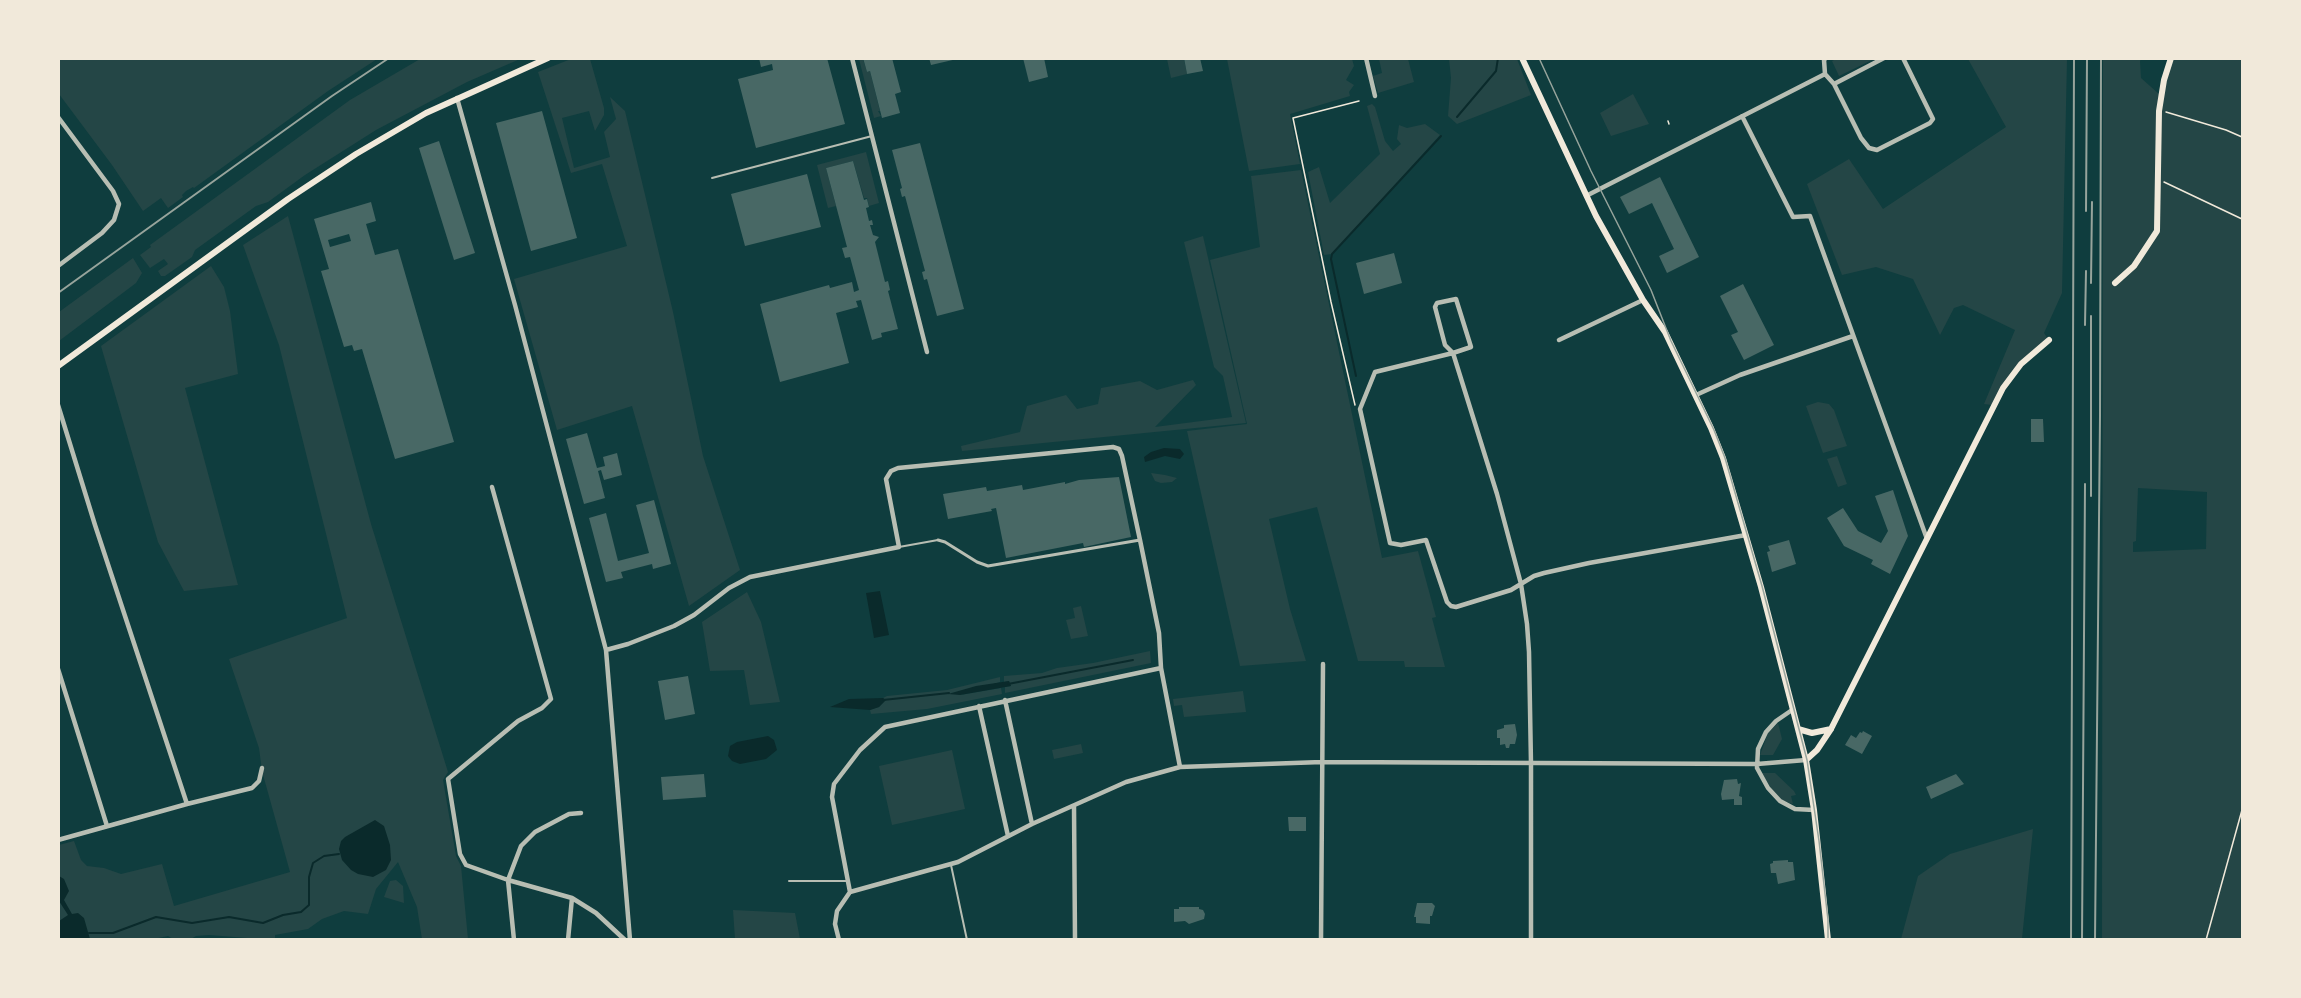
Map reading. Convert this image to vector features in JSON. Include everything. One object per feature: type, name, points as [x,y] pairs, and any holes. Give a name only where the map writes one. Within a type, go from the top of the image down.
[{"type":"main road","points":[[58,366],[288,200],[400,128],[457,98],[548,58]]},
{"type":"main road","points":[[1522,58],[1586,196],[1643,300],[1665,332],[1696,395],[1723,458],[1806,760],[1814,810],[1828,939]]},
{"type":"main road","points":[[2115,283],[2134,266],[2157,231],[2159,111],[2162,87],[2172,58]]},
{"type":"main road","points":[[1806,760],[1817,750],[1831,729],[2002,388],[2021,364],[2049,340]]},
{"type":"main road","points":[[1798,729],[1812,733],[1831,729]]},
{"type":"street","points":[[852,58],[927,352]]},
{"type":"street","points":[[1366,58],[1375,96]]},
{"type":"street","points":[[1826,58],[1824,60],[1825,74],[1834,84],[1861,138],[1873,151],[1930,123],[1933,119],[1904,58]]},
{"type":"street","points":[[1834,84],[1884,58]]},
{"type":"street","points":[[1586,196],[1825,74]]},
{"type":"street","points":[[457,98],[518,316],[606,650],[628,939]]},
{"type":"street","points":[[1742,116],[1793,217],[1810,216],[1927,539]]},
{"type":"street","points":[[58,117],[119,204],[114,220],[102,233],[58,266]]},
{"type":"street","points":[[1531,939],[1532,764],[1529,652],[1521,584],[1497,494],[1453,353],[1445,345],[1435,307],[1437,303],[1455,299],[1471,346],[1453,353],[1375,372],[1360,409],[1390,543],[1401,545],[1426,540],[1447,602],[1451,606],[1456,608],[1511,590],[1521,584],[1534,576],[1589,563],[1746,535]]},
{"type":"street","points":[[1559,339],[1643,300]]},
{"type":"street","points":[[1696,395],[1740,375],[1853,336]]},
{"type":"street","points":[[58,405],[94,525],[187,804]]},
{"type":"street","points":[[606,650],[674,626],[694,615],[729,588],[750,577],[899,547],[886,479],[891,471],[910,466],[1106,447],[1119,449],[1159,633],[1161,668],[1180,767]]},
{"type":"street","points":[[492,487],[551,699],[542,708],[518,721],[448,779],[460,854],[466,864],[508,880],[572,898],[596,913],[628,939]]},
{"type":"street","points":[[938,540],[988,566],[1140,540]]},
{"type":"street","points":[[1321,939],[1323,664]]},
{"type":"street","points":[[850,892],[832,797],[834,783],[885,727],[1161,668]]},
{"type":"street","points":[[58,669],[107,826]]},
{"type":"street","points":[[1005,700],[1032,824]]},
{"type":"street","points":[[979,706],[1008,836]]},
{"type":"street","points":[[1792,710],[1776,721],[1766,732],[1758,749],[1763,782],[1780,801],[1795,809],[1814,810]]},
{"type":"street","points":[[839,939],[836,924],[837,911],[850,892],[951,864],[1032,824],[1126,782],[1180,767],[1322,762],[1760,764],[1806,760]]},
{"type":"street","points":[[58,840],[252,788],[259,781],[262,768]]},
{"type":"street","points":[[1074,806],[1075,939]]},
{"type":"street","points":[[514,939],[508,880],[521,846],[535,832],[569,814],[581,813]]},
{"type":"street","points":[[568,939],[572,898]]},
{"type":"lane","points":[[712,178],[872,136]]},
{"type":"lane","points":[[899,547],[938,540]]},
{"type":"lane","points":[[951,864],[967,939]]},
{"type":"lane","points":[[789,881],[847,881]]},
{"type":"path","points":[[1359,101],[1293,118],[1354,404],[1360,409]]},
{"type":"path","points":[[2159,111],[2226,130],[2242,137]]},
{"type":"path","points":[[2159,179],[2242,219]]},
{"type":"path","points":[[2206,939],[2242,810]]},
{"type":"shaded area","points":[[58,59],[377,59],[328,91],[194,188],[186,191],[183,197],[168,208],[161,198],[143,211],[59,94]]},
{"type":"shaded area","points":[[420,59],[520,59],[467,82],[376,130],[305,175],[268,202],[256,206],[195,250],[192,257],[165,276],[161,276],[158,271],[168,264],[164,259],[150,268],[140,255],[151,247],[150,245],[350,100]]},
{"type":"shaded area","points":[[571,59],[590,59],[604,108],[604,115],[595,131],[589,111],[562,118],[574,168],[610,157],[604,132],[616,119],[610,97],[625,111],[673,312],[703,456],[740,570],[689,606],[632,406],[557,430],[514,279],[627,246],[602,164],[571,173],[538,72]]},
{"type":"shaded area","points":[[859,59],[863,59],[867,72],[870,71],[881,116],[874,118]]},
{"type":"shaded area","points":[[1167,59],[1184,59],[1187,74],[1171,78]]},
{"type":"shaded area","points":[[1227,59],[1352,59],[1354,66],[1346,80],[1354,85],[1349,92],[1350,96],[1290,114],[1300,164],[1249,171]]},
{"type":"shaded area","points":[[1379,59],[1408,59],[1414,82],[1378,93],[1373,76],[1382,73]]},
{"type":"shaded area","points":[[1449,59],[1517,59],[1531,95],[1457,124],[1448,116],[1451,78]]},
{"type":"shaded area","points":[[1836,59],[1874,59],[1839,76],[1832,61]]},
{"type":"shaded area","points":[[1968,59],[2067,59],[2062,293],[2044,333],[2048,339],[2020,363],[1992,405],[1984,404],[2015,330],[1963,305],[1954,308],[1940,335],[1913,279],[1876,267],[1842,275],[1807,184],[1849,159],[1883,209],[2006,127]]},
{"type":"shaded area","points":[[2103,59],[2141,59],[2141,78],[2159,94],[2170,59],[2242,59],[2242,939],[2102,940]],"holes":[[[2138,488],[2207,492],[2206,549],[2133,552],[2133,542],[2136,541]]]},
{"type":"shaded area","points":[[1633,94],[1649,124],[1611,136],[1600,113]]},
{"type":"shaded area","points":[[1372,104],[1375,107],[1385,141],[1393,151],[1401,144],[1397,139],[1399,125],[1407,128],[1425,124],[1440,135],[1332,254],[1324,255],[1308,172],[1319,167],[1330,203],[1380,154],[1367,106]]},
{"type":"shaded area","points":[[866,152],[879,203],[869,206],[867,198],[864,198],[853,161],[826,168],[836,206],[828,208],[817,165]]},
{"type":"shaded area","points":[[1301,170],[1382,558],[1418,551],[1436,617],[1432,618],[1445,667],[1405,667],[1404,661],[1358,661],[1317,507],[1269,519],[1290,609],[1306,661],[1240,666],[1187,431],[1247,424],[1210,260],[1260,247],[1251,176]]},
{"type":"shaded area","points":[[288,216],[371,524],[448,772],[443,780],[456,856],[461,866],[468,939],[422,939],[417,907],[398,862],[376,889],[368,914],[344,911],[322,919],[308,929],[275,935],[275,939],[209,935],[196,936],[189,940],[173,939],[168,936],[149,940],[59,940],[59,845],[74,841],[81,860],[87,866],[104,868],[121,874],[162,864],[174,906],[290,872],[262,771],[259,748],[229,659],[347,618],[279,345],[243,245]]},
{"type":"shaded area","points":[[1203,236],[1246,423],[962,451],[961,446],[1020,432],[1027,406],[1066,395],[1077,409],[1098,404],[1101,388],[1140,381],[1157,390],[1193,380],[1196,385],[1155,427],[1232,417],[1223,376],[1214,367],[1184,242]]},
{"type":"shaded area","points":[[133,258],[142,273],[136,283],[59,341],[59,312]]},
{"type":"shaded area","points":[[211,266],[224,287],[230,311],[238,374],[185,388],[238,585],[184,591],[158,542],[101,346]]},
{"type":"shaded area","points":[[1818,402],[1829,404],[1834,410],[1847,446],[1823,453],[1806,406]]},
{"type":"shaded area","points":[[1164,448],[1180,449],[1184,454],[1180,459],[1165,456],[1145,462],[1144,457]]},
{"type":"shaded area","points":[[1837,456],[1847,484],[1838,487],[1827,459]]},
{"type":"shaded area","points":[[1151,473],[1177,478],[1172,482],[1161,483],[1155,481]]},
{"type":"shaded area","points":[[880,591],[889,635],[874,638],[866,593]]},
{"type":"shaded area","points":[[747,592],[761,622],[780,702],[750,705],[744,670],[710,671],[702,622]]},
{"type":"shaded area","points":[[1081,606],[1088,636],[1071,639],[1066,620],[1075,618],[1073,608]]},
{"type":"shaded area","points":[[1150,651],[1151,663],[1005,693],[1005,687],[1011,686],[1009,681],[1004,682],[1004,676],[1042,673],[1057,668]]},
{"type":"shaded area","points":[[1000,677],[1000,682],[960,695],[1001,688],[1002,694],[927,709],[871,714],[870,710],[879,707],[885,700],[883,698],[887,696],[947,690]]},
{"type":"shaded area","points":[[1009,681],[1011,686],[960,695],[948,694],[976,686]]},
{"type":"shaded area","points":[[1243,691],[1246,712],[1184,717],[1182,705],[1174,706],[1173,699]]},
{"type":"shaded area","points":[[883,698],[886,700],[879,707],[870,710],[830,707],[849,699]]},
{"type":"shaded area","points":[[1778,723],[1782,739],[1773,755],[1760,755],[1768,733]]},
{"type":"shaded area","points":[[768,736],[774,740],[777,750],[766,759],[740,764],[732,761],[728,756],[730,746],[737,742]]},
{"type":"shaded area","points":[[1081,744],[1083,753],[1054,759],[1052,750]]},
{"type":"shaded area","points":[[952,750],[965,809],[892,825],[879,766]]},
{"type":"shaded area","points":[[1762,773],[1775,773],[1794,791],[1796,795],[1791,796],[1793,804],[1783,801],[1774,793]]},
{"type":"shaded area","points":[[375,820],[384,826],[390,845],[391,860],[386,870],[373,877],[351,870],[342,860],[339,849],[345,837]]},
{"type":"shaded area","points":[[2033,829],[2022,939],[1901,939],[1918,876],[1950,854]]},
{"type":"shaded area","points":[[59,876],[64,879],[69,891],[64,900],[72,914],[78,913],[84,918],[90,939],[59,939],[59,921],[68,915],[59,901]]},
{"type":"shaded area","points":[[396,880],[403,886],[404,903],[384,897],[390,881]]},
{"type":"shaded area","points":[[733,910],[795,913],[800,939],[735,939]]},
{"type":"building","points":[[759,58],[827,58],[845,124],[756,148],[738,79],[773,70],[772,64],[761,67]]},
{"type":"building","points":[[863,58],[892,58],[901,92],[895,94],[900,113],[882,118],[870,71],[867,72]]},
{"type":"building","points":[[929,58],[957,58],[957,59],[931,65]]},
{"type":"building","points":[[1023,58],[1044,58],[1048,77],[1029,82]]},
{"type":"building","points":[[1184,58],[1200,58],[1203,71],[1187,74]]},
{"type":"building","points":[[542,111],[577,238],[531,251],[496,123]]},
{"type":"building","points":[[439,141],[475,253],[454,260],[419,148]]},
{"type":"building","points":[[920,143],[964,309],[937,316],[927,279],[924,280],[922,272],[925,271],[905,196],[902,197],[900,189],[902,188],[892,150]]},
{"type":"building","points":[[853,161],[864,200],[867,199],[869,207],[866,208],[869,221],[872,220],[873,225],[870,225],[873,235],[879,237],[875,242],[885,282],[888,281],[890,290],[888,291],[898,329],[881,333],[882,337],[872,340],[861,300],[856,301],[858,307],[836,313],[849,363],[780,382],[760,304],[829,285],[830,288],[852,282],[854,292],[859,290],[850,257],[845,258],[842,248],[847,247],[826,168]]},
{"type":"building","points":[[807,174],[821,227],[745,246],[731,194]]},
{"type":"building","points":[[1660,177],[1699,257],[1667,273],[1659,256],[1674,249],[1652,203],[1629,214],[1620,197]]},
{"type":"building","points":[[371,202],[376,221],[366,224],[375,255],[398,249],[454,442],[395,459],[362,349],[354,351],[352,345],[344,347],[321,271],[329,269],[314,219]],"holes":[[[349,234],[351,241],[330,247],[328,240]]]},
{"type":"building","points":[[1394,253],[1402,283],[1364,294],[1356,263]]},
{"type":"building","points":[[1743,284],[1774,345],[1744,360],[1731,335],[1738,332],[1720,296]]},
{"type":"building","points":[[2031,419],[2043,419],[2044,442],[2031,442]]},
{"type":"building","points":[[587,433],[597,468],[605,466],[603,457],[617,453],[622,475],[604,480],[601,470],[598,471],[605,498],[584,504],[566,439]]},
{"type":"building","points":[[1119,477],[1131,537],[1084,547],[1083,543],[1006,558],[996,508],[991,509],[992,511],[948,519],[943,494],[986,487],[987,491],[1022,485],[1023,490],[1079,480]]},
{"type":"building","points":[[1893,490],[1908,536],[1890,574],[1871,564],[1873,560],[1844,546],[1827,518],[1843,508],[1858,531],[1881,543],[1888,531],[1875,496]]},
{"type":"building","points":[[654,500],[671,564],[653,569],[652,564],[621,572],[623,578],[606,582],[589,518],[606,513],[618,561],[649,553],[636,505]]},
{"type":"building","points":[[1789,540],[1796,564],[1772,572],[1767,552],[1770,551],[1768,546]]},
{"type":"building","points":[[688,676],[695,714],[665,720],[658,681]]},
{"type":"building","points":[[1515,724],[1517,735],[1515,744],[1510,744],[1509,748],[1506,748],[1505,744],[1500,745],[1497,730],[1504,728],[1504,725]]},
{"type":"building","points":[[1863,731],[1872,736],[1862,754],[1845,745],[1851,735],[1856,738]]},
{"type":"building","points":[[704,774],[706,797],[663,800],[661,777]]},
{"type":"building","points":[[1956,774],[1964,784],[1931,799],[1926,787]]},
{"type":"building","points":[[1737,779],[1738,784],[1741,783],[1739,796],[1742,797],[1742,805],[1734,805],[1734,799],[1722,800],[1724,780]]},
{"type":"building","points":[[1288,817],[1306,817],[1306,831],[1289,831]]},
{"type":"building","points":[[1788,860],[1788,862],[1793,862],[1795,880],[1778,884],[1776,873],[1771,873],[1770,864],[1773,861]]},
{"type":"building","points":[[1417,903],[1432,903],[1435,906],[1430,916],[1430,924],[1416,923],[1416,917],[1414,917]]},
{"type":"building","points":[[1179,907],[1199,907],[1205,914],[1204,919],[1189,924],[1185,921],[1174,922],[1174,909],[1179,909]]},
{"type":"waterway","points":[[1457,117],[1496,71],[1498,58]]},
{"type":"waterway","points":[[1356,376],[1331,259],[1332,254],[1441,136]]},
{"type":"waterway","points":[[1008,684],[1133,660]]},
{"type":"waterway","points":[[883,700],[949,693]]},
{"type":"waterway","points":[[89,933],[113,933],[156,917],[192,923],[229,917],[263,923],[283,915],[301,912],[309,905],[309,877],[313,863],[324,856],[339,854]]},
{"type":"tram line","points":[[1539,58],[1591,171],[1651,290],[1671,341],[1725,458],[1762,586],[1807,760],[1819,841],[1828,920],[1828,940]]},
{"type":"railway","points":[[58,293],[332,96],[389,58]]},
{"type":"railway","points":[[2071,940],[2074,58]]},
{"type":"railway","points":[[2086,211],[2087,58]]},
{"type":"railway","points":[[2095,940],[2101,58]]},
{"type":"railway","points":[[2091,283],[2092,202]]},
{"type":"railway","points":[[2085,325],[2086,271]]},
{"type":"railway","points":[[2091,316],[2091,496]]},
{"type":"railway","points":[[2082,940],[2085,484]]}]
